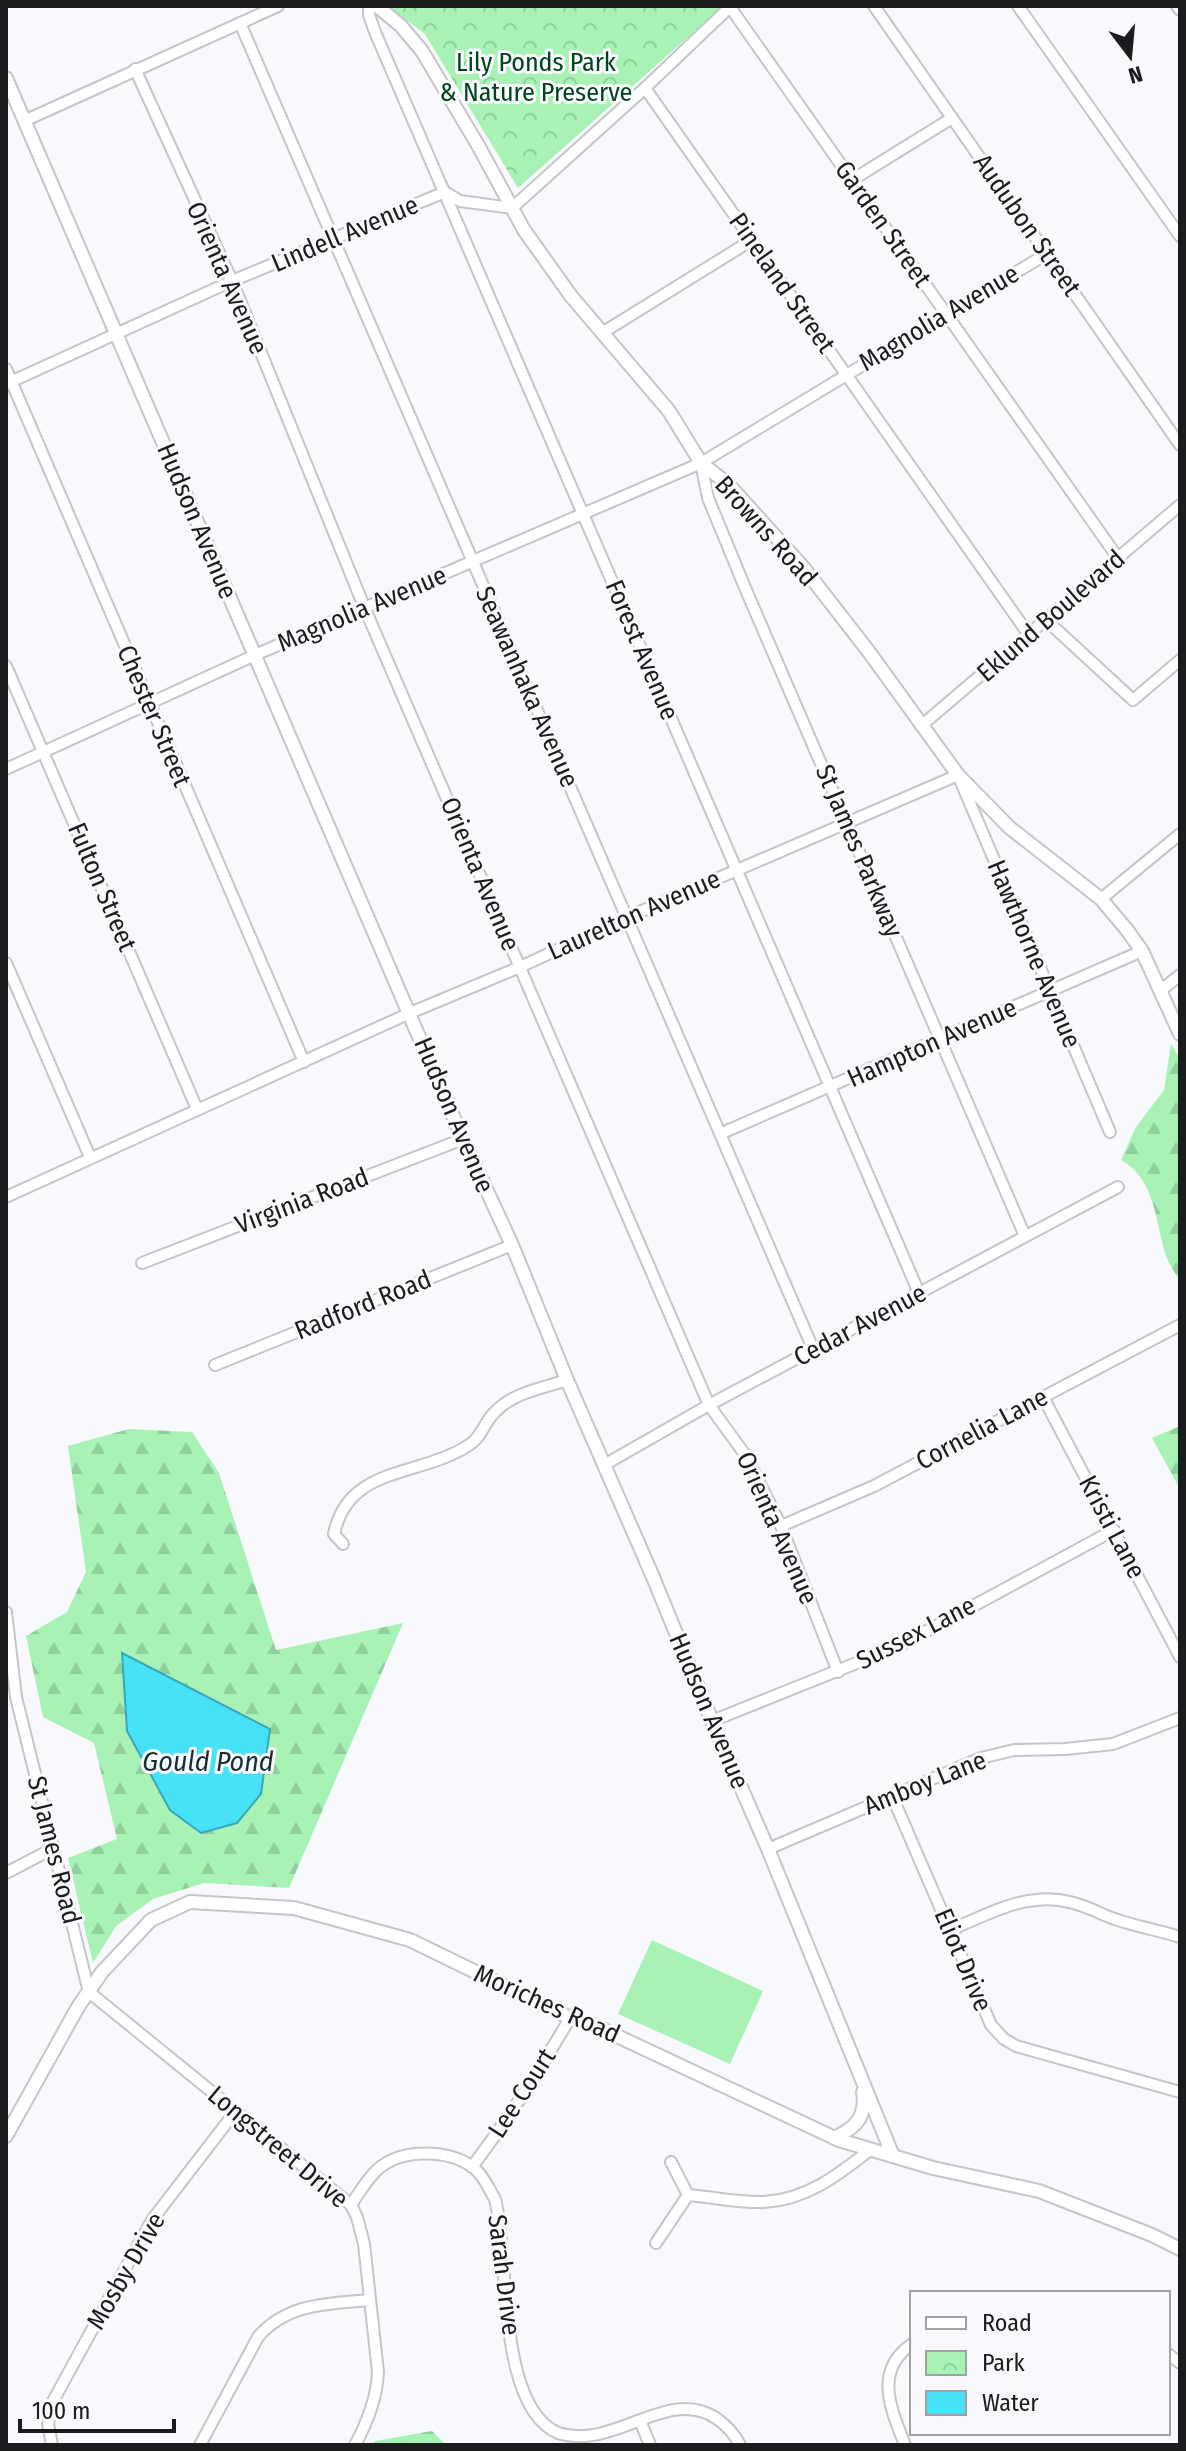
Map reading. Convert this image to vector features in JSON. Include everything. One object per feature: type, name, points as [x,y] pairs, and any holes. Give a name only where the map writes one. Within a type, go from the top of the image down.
[{"type":"street","points":[[24,121],[278,6]]},
{"type":"street","name":"Forest Avenue","points":[[369,6],[375,32],[919,1293]]},
{"type":"street","name":"Browns Road","points":[[377,6],[401,26],[422,51],[539,253],[669,411],[701,463],[728,484],[803,567],[958,775],[1010,828],[1101,899],[1142,951],[1180,1034]]},
{"type":"street","name":"Audubon Street","points":[[874,6],[1180,445]]},
{"type":"street","points":[[1018,6],[1180,236]]},
{"type":"street","points":[[512,208],[731,7]]},
{"type":"street","name":"Garden Street","points":[[731,7],[1118,558]]},
{"type":"street","name":"Seawanhaka Avenue","points":[[240,23],[814,1351]]},
{"type":"street","name":"Orienta Avenue","points":[[135,69],[232,281],[365,609],[709,1405],[746,1456],[781,1526],[838,1672]]},
{"type":"street","name":"Hudson Avenue","points":[[6,78],[463,1139],[512,1245],[768,1849],[893,2156]]},
{"type":"street","name":"Pineland Street","points":[[645,88],[1029,635]]},
{"type":"street","points":[[852,180],[952,118]]},
{"type":"street","name":"Lindell Avenue","points":[[9,382],[232,281],[445,192],[460,201],[512,208]]},
{"type":"street","points":[[602,333],[752,240]]},
{"type":"street","name":"Magnolia Avenue","points":[[6,769],[255,655],[701,463],[1048,253]]},
{"type":"street","name":"Chester Street","points":[[6,369],[304,1062]]},
{"type":"street","name":"St James Parkway","points":[[701,463],[708,498],[1025,1236]]},
{"type":"street","name":"Eklund Boulevard","points":[[921,726],[1180,505]]},
{"type":"street","points":[[1046,620],[1133,700],[1180,660]]},
{"type":"street","name":"Fulton Street","points":[[6,666],[197,1109]]},
{"type":"street","name":"Laurelton Avenue","points":[[6,1197],[410,1013],[958,775]]},
{"type":"street","name":"Hawthorne Avenue","points":[[958,775],[1110,1132]]},
{"type":"street","points":[[1101,899],[1180,834]]},
{"type":"street","name":"Hampton Avenue","points":[[722,1133],[1142,951]]},
{"type":"street","points":[[6,963],[90,1157]]},
{"type":"street","points":[[1160,991],[1180,975]]},
{"type":"street","name":"Virginia Road","points":[[142,1263],[463,1139]]},
{"type":"street","name":"Cedar Avenue","points":[[604,1465],[709,1405],[1118,1187]]},
{"type":"street","name":"Radford Road","points":[[215,1365],[512,1245]]},
{"type":"street","name":"Cornelia Lane","points":[[781,1526],[874,1486],[1180,1325]]},
{"type":"street","points":[[343,1544],[334,1534],[337,1517],[358,1490],[471,1444],[483,1432],[494,1412],[511,1399],[567,1380]]},
{"type":"street","name":"Kristi Lane","points":[[1043,1397],[1114,1530],[1174,1632],[1180,1657]]},
{"type":"street","name":"Sussex Lane","points":[[712,1721],[899,1646],[1114,1530]]},
{"type":"street","name":"St James Road","points":[[6,1612],[11,1699],[54,1848],[89,1992]]},
{"type":"street","name":"Amboy Lane","points":[[768,1849],[981,1758],[1014,1750],[1113,1744],[1180,1718]]},
{"type":"street","name":"Eliot Drive","points":[[892,1796],[991,2025],[1004,2039],[1031,2051],[1180,2092]]},
{"type":"street","points":[[6,1873],[54,1848]]},
{"type":"street","points":[[952,1932],[959,1926],[1022,1903],[1059,1900],[1081,1904],[1102,1914],[1180,1937]]},
{"type":"street","name":"Moriches Road","points":[[6,2136],[78,2007],[102,1972],[151,1920],[190,1902],[294,1908],[410,1940],[570,2018],[600,2028],[834,2138],[933,2168],[1039,2191],[1180,2249]]},
{"type":"street","name":"Longstreet Drive","points":[[89,1992],[351,2205],[362,2232],[377,2358],[377,2387],[355,2445]]},
{"type":"street","name":"Lee Court","points":[[472,2167],[543,2065],[570,2018]]},
{"type":"street","points":[[834,2138],[852,2128],[865,2107],[859,2073]]},
{"type":"street","name":"Mosby Drive","points":[[52,2445],[48,2424],[52,2403],[152,2220],[235,2112]]},
{"type":"street","points":[[688,2195],[765,2202],[789,2198],[818,2187],[870,2150]]},
{"type":"street","points":[[351,2205],[380,2167],[402,2158],[447,2155],[472,2167]]},
{"type":"street","points":[[671,2162],[688,2195]]},
{"type":"street","name":"Sarah Drive","points":[[472,2167],[487,2182],[497,2207],[517,2375],[535,2414],[551,2429],[575,2437],[599,2438],[671,2411],[688,2408],[704,2412],[721,2422],[740,2445]]},
{"type":"street","points":[[656,2243],[688,2195]]},
{"type":"street","points":[[200,2445],[266,2327],[284,2314],[296,2310],[370,2300]]},
{"type":"street","points":[[905,2445],[888,2395],[889,2371],[903,2350],[910,2345]]},
{"type":"street","points":[[641,2423],[650,2445]]},
{"type":"green space","name":"Lily Ponds Park & Nature Preserve","points":[[388,6],[723,6],[518,188],[425,34]]},
{"type":"green space","points":[[1171,1044],[1180,1059],[1178,1278],[1166,1256],[1148,1190],[1133,1168],[1121,1160],[1136,1127],[1164,1090]]},
{"type":"green space","points":[[1180,1426],[1180,1489],[1152,1438]]},
{"type":"green space","points":[[129,1429],[192,1432],[219,1473],[276,1650],[403,1623],[289,1888],[204,1883],[153,1899],[116,1926],[93,1963],[68,1858],[117,1839],[94,1743],[43,1717],[26,1636],[67,1612],[86,1572],[68,1446]]},
{"type":"green space","points":[[652,1940],[763,1991],[730,2064],[618,2014]]},
{"type":"green space","points":[[432,2431],[446,2445],[373,2445],[375,2441]]},
{"type":"water","name":"Gould Pond","points":[[122,1653],[270,1729],[261,1794],[237,1823],[201,1833],[170,1810],[127,1731]]}]
